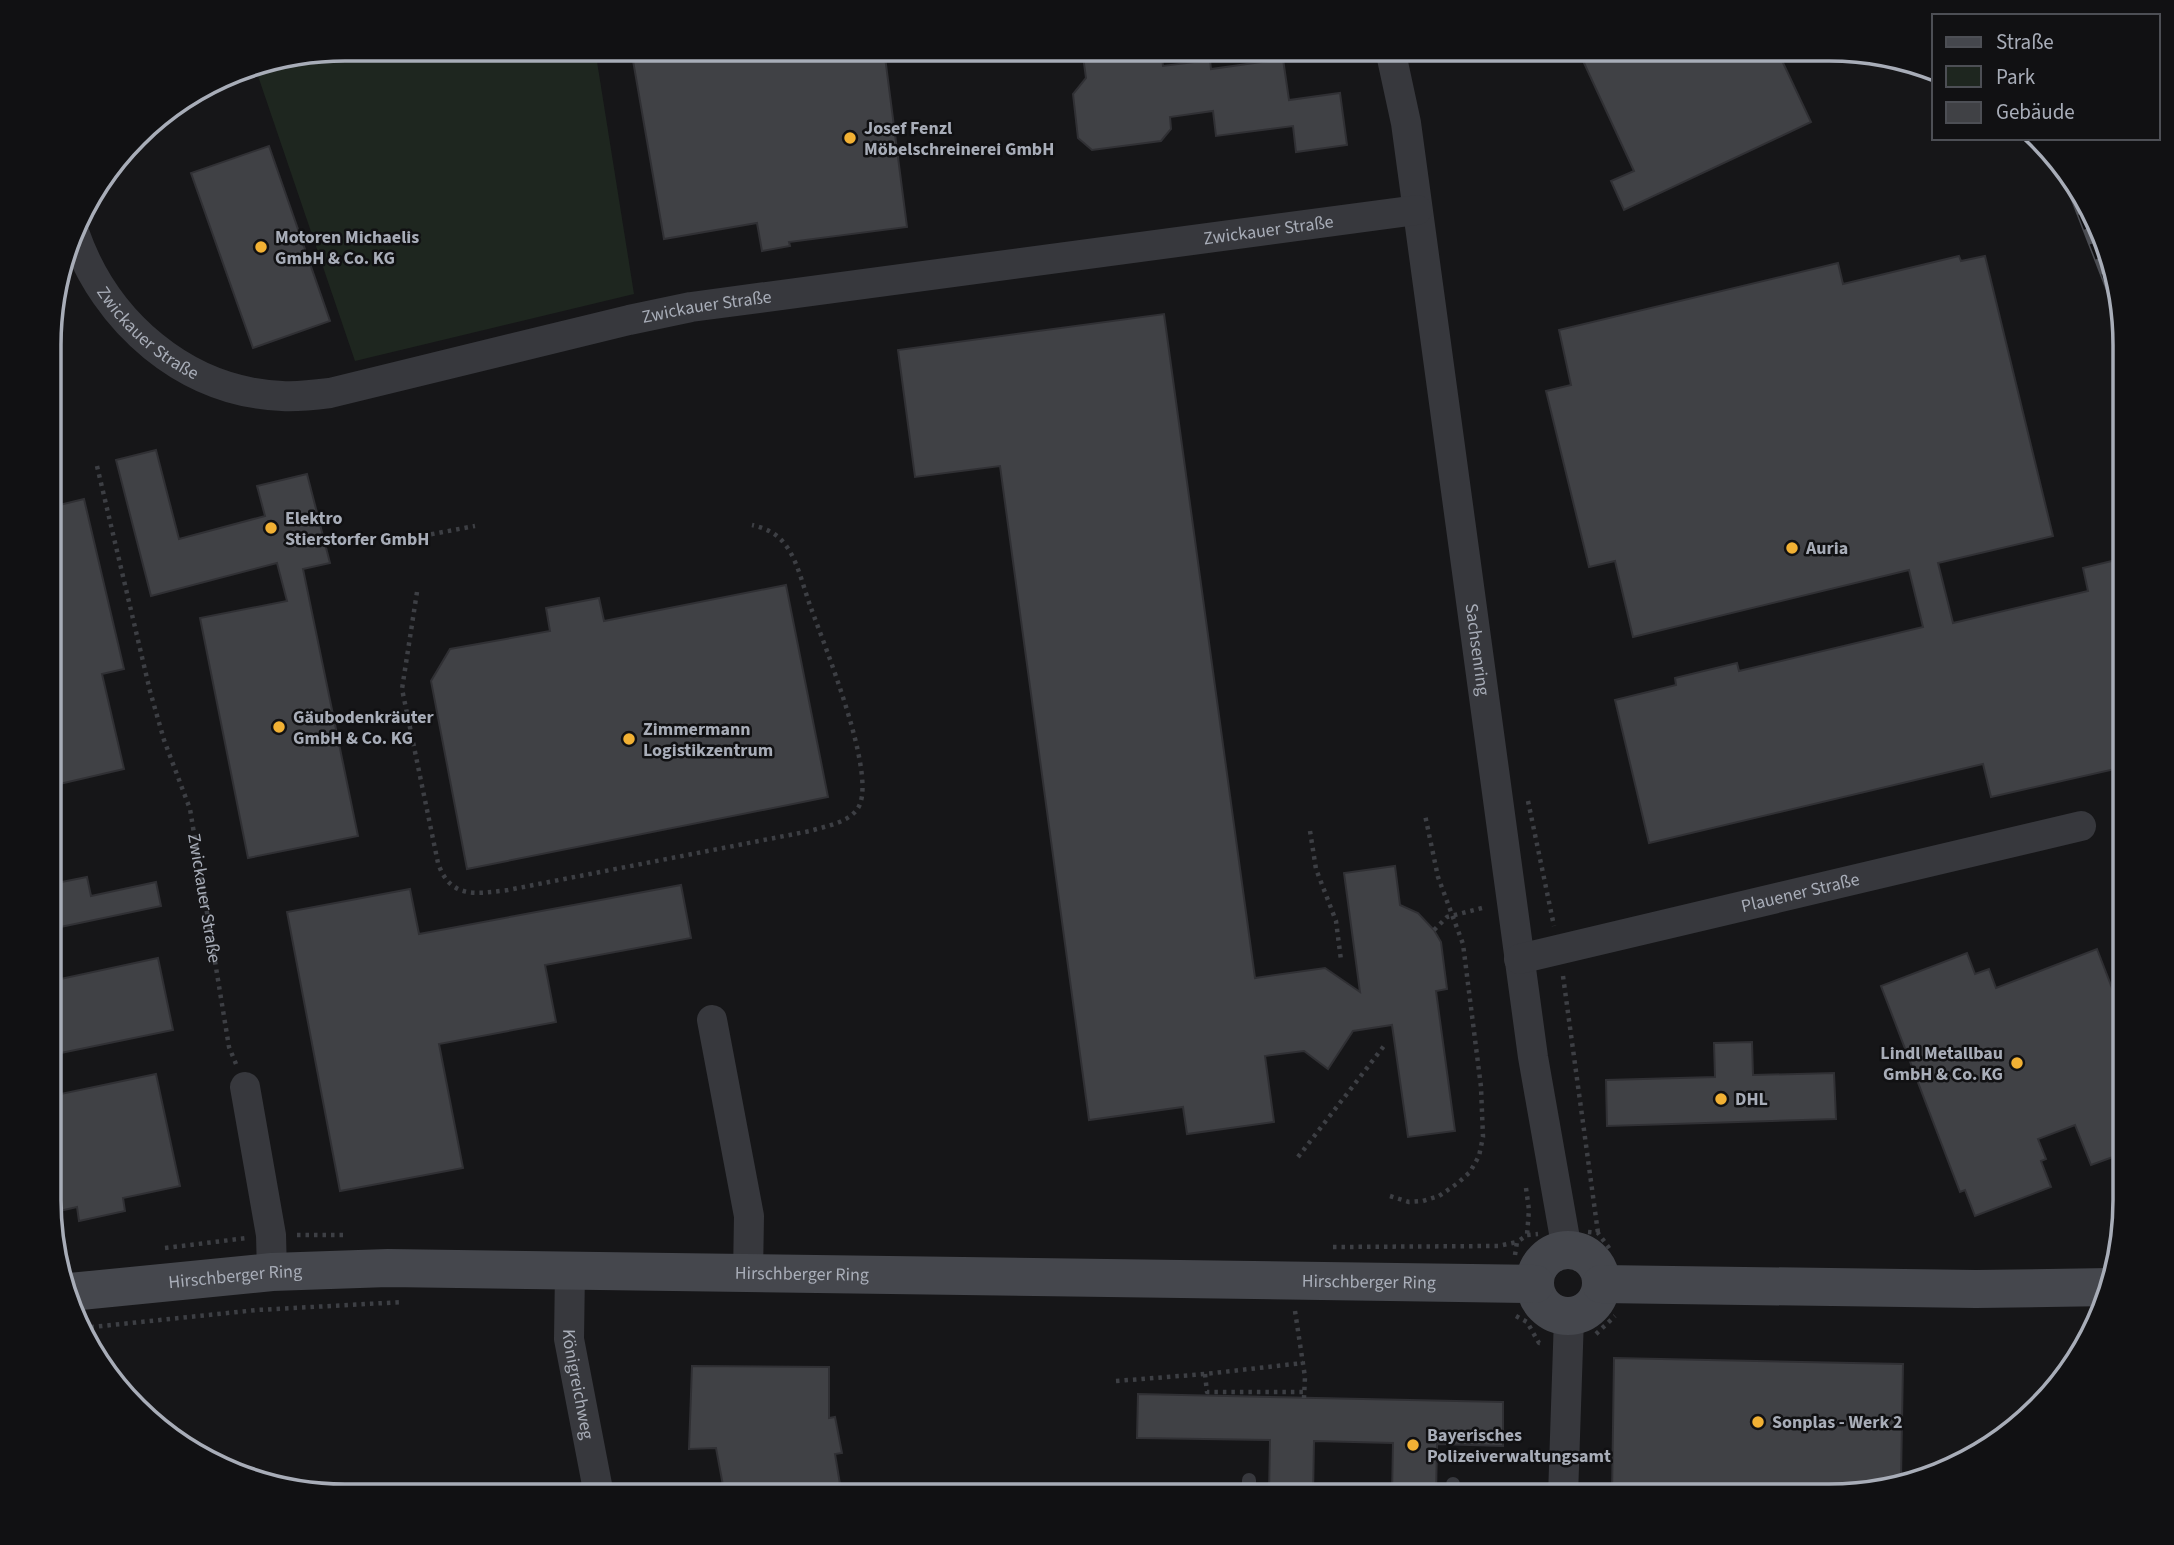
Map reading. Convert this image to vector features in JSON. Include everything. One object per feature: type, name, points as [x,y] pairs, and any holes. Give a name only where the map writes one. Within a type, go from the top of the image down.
[{"type":"street","name":"Sachsenring","points":[[1393,61],[1406,122],[1535,1070],[1583,1241]]},
{"type":"street","name":"Zwickauer Straße","points":[[80,245],[94,276],[116,310],[139,336],[172,362],[221,384],[282,397],[330,393],[691,307],[1417,209]]},
{"type":"street","name":"Plauener Straße","points":[[1519,959],[2081,826]]},
{"type":"street","points":[[712,1020],[749,1216],[748,1274]]},
{"type":"street","points":[[245,1087],[271,1235],[272,1272]]},
{"type":"street","points":[[1583,1241],[1585,1254],[1598,1267],[1601,1284],[1598,1299],[1583,1314],[1569,1317],[1557,1315],[1546,1309],[1539,1299],[1535,1284],[1536,1275],[1543,1261],[1556,1252],[1583,1241]]},
{"type":"street","name":"Hirschberger Ring","points":[[76,1291],[272,1272],[388,1268],[1535,1284]]},
{"type":"street","name":"Königreichweg","points":[[570,1271],[569,1339],[597,1484]]},
{"type":"street","points":[[1601,1284],[1976,1289],[2099,1287]]},
{"type":"street","points":[[1563,1484],[1569,1317]]},
{"type":"lane","points":[[1250,1479],[1250,1484]]},
{"type":"path","name":"Zwickauer Straße","points":[[97,466],[150,691],[168,751],[190,809],[229,1047],[245,1087]]},
{"type":"path","points":[[417,592],[402,689],[438,863],[445,878],[459,890],[483,893],[508,890],[810,831],[855,813],[862,791],[859,760],[842,694],[792,555],[776,536],[766,529],[752,525]]},
{"type":"path","points":[[406,540],[475,526]]},
{"type":"path","points":[[1525,789],[1559,950],[1583,1241]]},
{"type":"path","points":[[1390,1196],[1409,1202],[1439,1196],[1470,1172],[1479,1156],[1483,1138],[1481,1087],[1463,944],[1438,877],[1425,815]]},
{"type":"path","points":[[1311,831],[1315,869],[1336,921],[1341,960]]},
{"type":"path","points":[[1434,930],[1447,917],[1487,907]]},
{"type":"path","points":[[1298,1157],[1384,1046]]},
{"type":"path","points":[[1205,1374],[1207,1392],[1304,1395],[1303,1363],[1295,1310]]},
{"type":"path","points":[[1116,1381],[1303,1363]]},
{"type":"green space","points":[[346,61],[597,61],[634,294],[355,361],[258,75],[290,67]]},
{"type":"building","points":[[633,61],[886,61],[907,227],[789,242],[790,246],[762,251],[757,223],[664,239]]},
{"type":"building","points":[[1084,61],[1162,61],[1163,66],[1210,61],[1211,69],[1283,61],[1289,100],[1340,93],[1347,145],[1296,152],[1293,126],[1216,136],[1213,111],[1170,117],[1171,129],[1161,141],[1092,150],[1078,138],[1073,94],[1086,78]]},
{"type":"building","points":[[1583,61],[1782,61],[1811,122],[1624,210],[1611,181],[1634,171]]},
{"type":"building","name":"Motoren Michaelis GmbH & Co. KG","points":[[269,146],[330,321],[253,348],[191,173]]},
{"type":"building","name":"Auria","points":[[1959,256],[1961,261],[1985,256],[2053,536],[1938,563],[1953,623],[2088,591],[2083,568],[2113,561],[2113,769],[1991,797],[1983,764],[1649,843],[1615,700],[1676,685],[1675,678],[1737,663],[1739,671],[1923,627],[1909,570],[1633,637],[1615,561],[1589,567],[1546,391],[1571,385],[1559,330],[1838,263],[1843,284]]},
{"type":"building","points":[[1164,314],[1255,978],[1325,968],[1360,992],[1344,873],[1395,866],[1400,905],[1418,913],[1441,942],[1447,989],[1436,991],[1455,1131],[1408,1137],[1392,1025],[1353,1031],[1328,1069],[1304,1051],[1265,1056],[1274,1122],[1187,1134],[1183,1107],[1089,1120],[1000,466],[915,477],[898,350]]},
{"type":"building","name":"Gäubodenkräuter GmbH & Co. KG","points":[[156,450],[179,539],[265,516],[257,486],[307,474],[330,563],[303,569],[358,836],[248,858],[200,618],[287,601],[277,563],[151,596],[116,460]]},
{"type":"building","points":[[84,499],[124,669],[102,674],[124,769],[61,784],[61,505]]},
{"type":"building","name":"Zimmermann Logistikzentrum","points":[[786,585],[828,797],[467,869],[431,681],[450,649],[550,631],[546,608],[599,598],[604,621]]},
{"type":"building","points":[[87,877],[91,896],[156,882],[161,906],[61,927],[61,882]]},
{"type":"building","points":[[681,885],[691,938],[545,965],[556,1022],[439,1044],[463,1168],[340,1191],[287,912],[410,889],[419,934]]},
{"type":"building","name":"Lindl Metallbau GmbH & Co. KG","points":[[2097,949],[2113,990],[2113,1157],[2091,1165],[2075,1125],[2038,1139],[2046,1159],[2041,1161],[2051,1187],[1975,1216],[1965,1190],[1960,1192],[1881,986],[1967,953],[1975,974],[1989,969],[1996,988]]},
{"type":"building","points":[[158,958],[173,1030],[61,1053],[61,979]]},
{"type":"building","name":"DHL","points":[[1752,1042],[1753,1075],[1834,1073],[1836,1119],[1607,1126],[1606,1080],[1715,1077],[1714,1043]]},
{"type":"building","points":[[156,1074],[180,1186],[123,1198],[125,1211],[79,1221],[77,1207],[62,1211],[61,1094]]},
{"type":"building","name":"Sonplas - Werk 2","points":[[1614,1358],[1903,1364],[1901,1474],[1828,1484],[1612,1484]]},
{"type":"building","points":[[692,1366],[829,1367],[829,1418],[835,1417],[842,1453],[835,1454],[840,1484],[723,1484],[716,1448],[689,1449]]},
{"type":"building","name":"Bayerisches Polizeiverwaltungsamt","points":[[1138,1394],[1503,1402],[1503,1446],[1437,1444],[1436,1484],[1392,1484],[1393,1443],[1314,1441],[1313,1484],[1269,1484],[1270,1440],[1137,1438]]},
{"type":"railway","points":[[2083,220],[2103,271]]},
{"type":"place","name":"Josef Fenzl Möbelschreinerei GmbH","points":[[850,138]]},
{"type":"place","name":"Motoren Michaelis GmbH & Co. KG","points":[[261,247]]},
{"type":"place","name":"Elektro Stierstorfer GmbH","points":[[271,528]]},
{"type":"place","name":"Auria","points":[[1792,548]]},
{"type":"place","name":"Gäubodenkräuter GmbH & Co. KG","points":[[279,727]]},
{"type":"place","name":"Zimmermann Logistikzentrum","points":[[629,739]]},
{"type":"place","name":"Lindl Metallbau GmbH & Co. KG","points":[[2017,1063]]},
{"type":"place","name":"DHL","points":[[1721,1099]]},
{"type":"place","name":"Sonplas - Werk 2","points":[[1758,1422]]},
{"type":"place","name":"Bayerisches Polizeiverwaltungsamt","points":[[1413,1445]]}]
